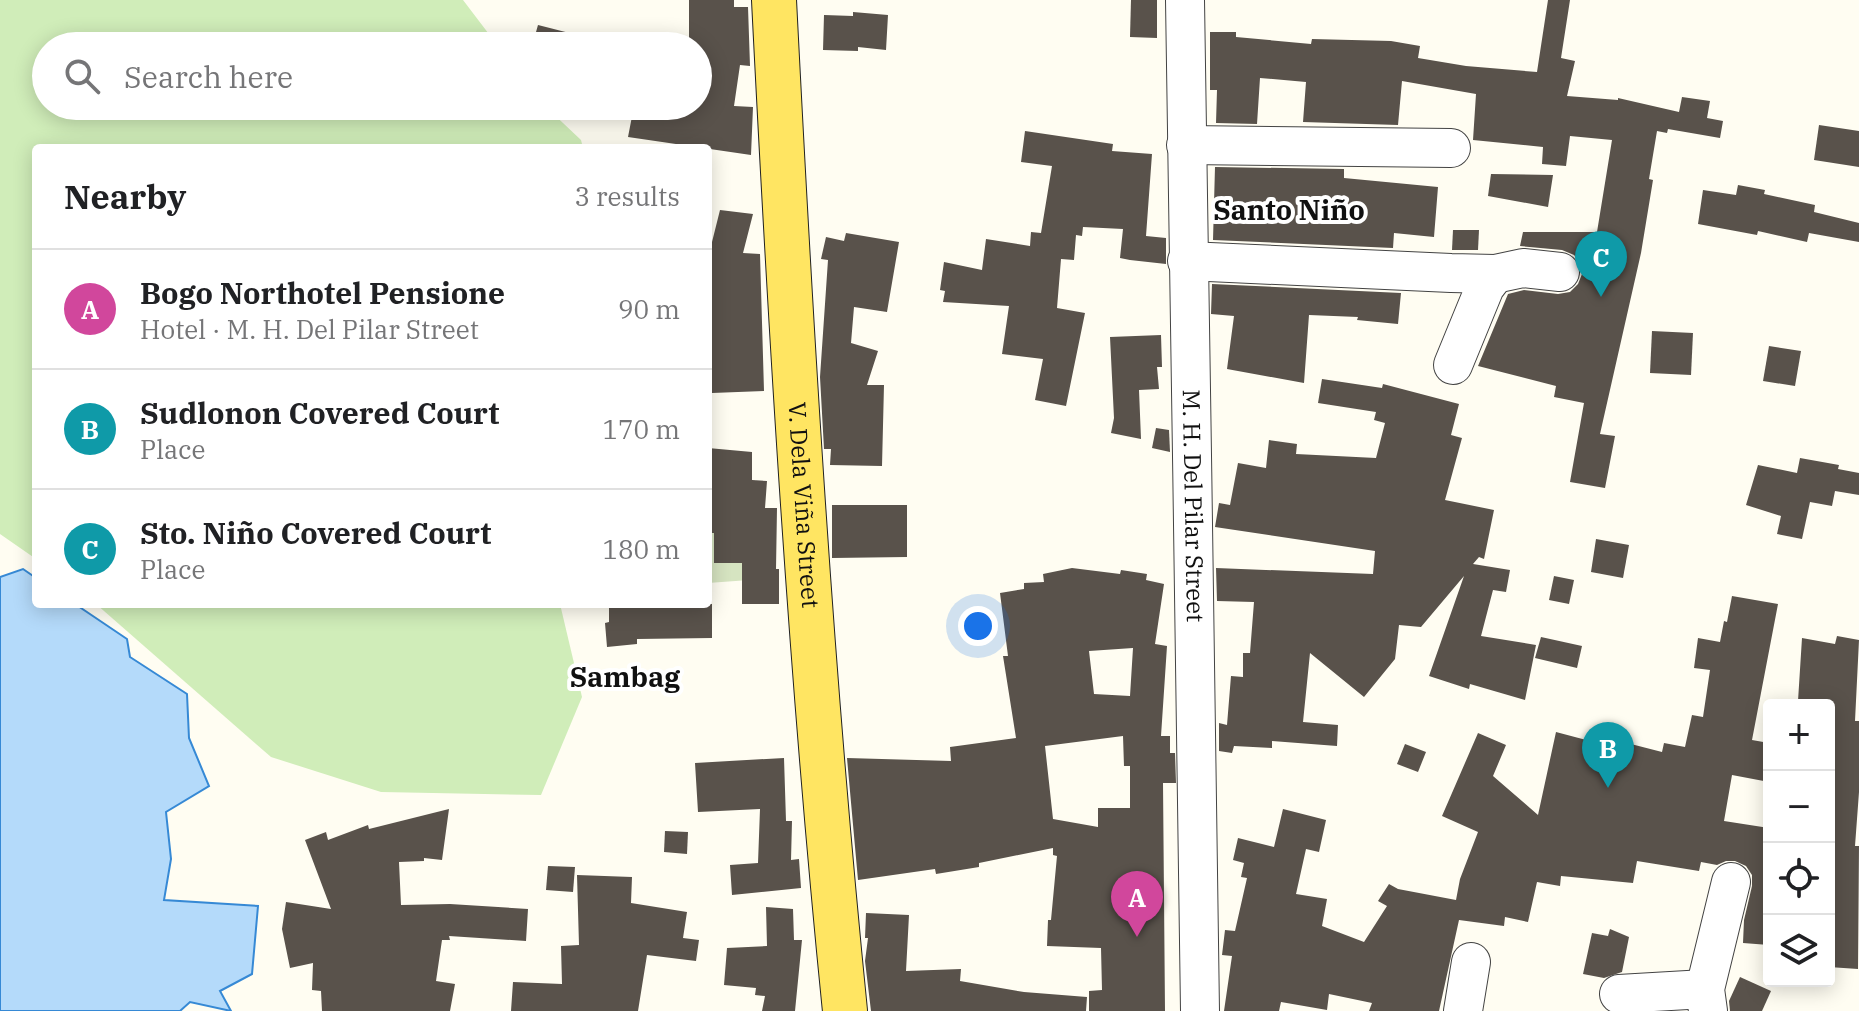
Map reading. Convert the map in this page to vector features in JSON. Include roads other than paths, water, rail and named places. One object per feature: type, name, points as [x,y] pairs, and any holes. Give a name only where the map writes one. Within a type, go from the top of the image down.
[{"type":"main road","name":"V. Dela Viña Street","points":[[774,0],[796,405],[832,886],[845,1011]]},
{"type":"street","name":"M. H. Del Pilar Street","points":[[1185,0],[1200,1011]]},
{"type":"street","points":[[1186,145],[1451,148]]},
{"type":"street","points":[[1187,261],[1495,274],[1523,268],[1560,272]]},
{"type":"street","points":[[1453,365],[1485,287],[1495,274]]},
{"type":"street","points":[[1619,994],[1706,1000],[1731,882]]},
{"type":"street","points":[[1463,1011],[1471,962]]},
{"type":"water","points":[[23,569],[32,575],[32,608],[81,608],[127,639],[130,657],[187,694],[189,738],[209,786],[166,812],[171,859],[164,900],[258,906],[252,974],[220,991],[231,1011],[190,1002],[180,1011],[0,1011],[0,577]]},
{"type":"place","name":"Sto. Niño Covered Court","points":[[1601,297]]},
{"type":"place","name":"Sudlonon Covered Court","points":[[1608,788]]},
{"type":"place","name":"Bogo Northotel Pensione","points":[[1137,937]]},
{"type":"district","name":"Santo Niño","points":[[1289,210]]},
{"type":"district","name":"Sambag","points":[[625,677]]}]
